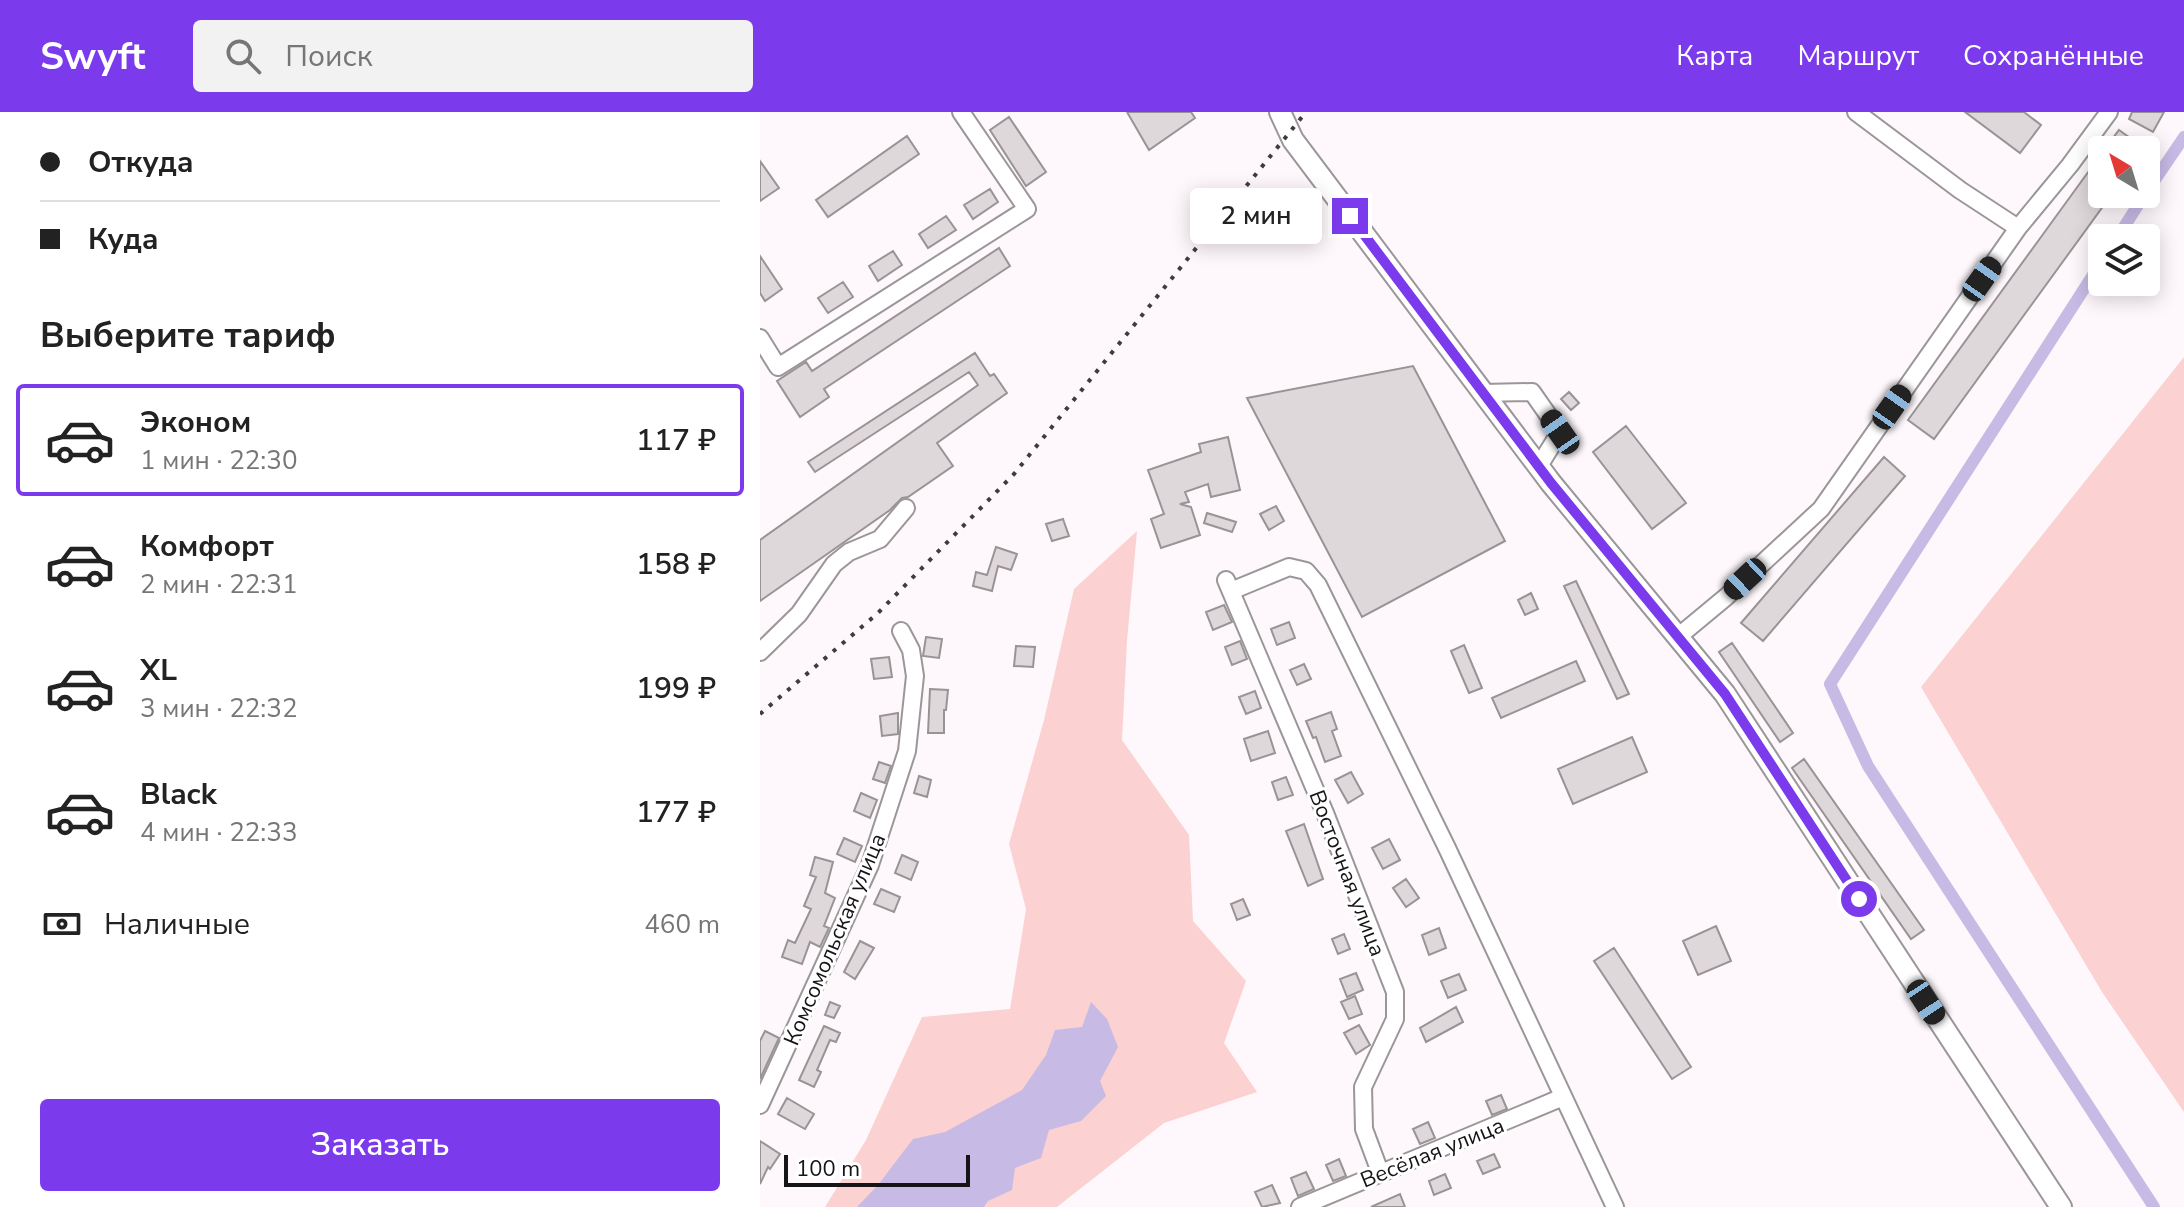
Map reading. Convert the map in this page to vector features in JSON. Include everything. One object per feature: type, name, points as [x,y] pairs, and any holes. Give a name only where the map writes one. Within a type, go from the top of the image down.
[{"type":"main road","points":[[1280,112],[1293,140],[1483,393],[1725,694],[2061,1207]]},
{"type":"street","points":[[760,338],[778,367],[1027,209],[961,112]]},
{"type":"street","points":[[1856,112],[1960,190],[2018,228]]},
{"type":"street","points":[[1679,636],[1821,509],[2018,228],[2109,112]]},
{"type":"street","points":[[1483,393],[1532,392],[1560,432],[1539,466]]},
{"type":"street","points":[[760,652],[799,614],[834,564],[849,552],[880,539],[906,508]]},
{"type":"street","name":"Восточная улица","points":[[1380,1172],[1364,1129],[1363,1087],[1395,1019],[1395,992],[1325,813],[1228,586],[1289,567],[1306,571],[1318,585],[1447,848],[1563,1097]]},
{"type":"street","name":"Комсомольская улица","points":[[760,1105],[870,865],[907,751],[915,676],[911,650],[901,631]]},
{"type":"street","points":[[1563,1097],[1615,1207]]},
{"type":"street","name":"Весёлая улица","points":[[1300,1207],[1563,1097]]},
{"type":"shaded area","points":[[2184,357],[2184,1112],[2102,992],[1921,687]]},
{"type":"shaded area","points":[[1137,531],[1122,740],[1189,835],[1193,921],[1246,981],[1224,1043],[1257,1092],[1164,1123],[1057,1207],[825,1207],[866,1140],[922,1017],[1010,1009],[1026,909],[1009,844],[1044,720],[1074,589]]},
{"type":"shaded area","points":[[1091,1002],[1107,1019],[1118,1047],[1100,1081],[1106,1096],[1081,1121],[1049,1130],[1041,1158],[1015,1168],[1012,1190],[988,1201],[984,1207],[857,1207],[913,1139],[945,1132],[1022,1090],[1046,1055],[1055,1030],[1082,1027]]},
{"type":"building","points":[[1127,112],[1191,112],[1195,118],[1149,150]]},
{"type":"building","points":[[1965,112],[2024,112],[2041,125],[2020,153]]},
{"type":"building","points":[[2132,112],[2164,112],[2153,132],[2129,119]]},
{"type":"building","points":[[1009,117],[1046,172],[1026,186],[990,130]]},
{"type":"building","points":[[907,136],[919,154],[828,217],[816,200]]},
{"type":"building","points":[[760,161],[779,188],[760,201]]},
{"type":"building","points":[[2088,172],[2088,208],[2102,208],[1934,439],[1908,420]]},
{"type":"building","points":[[990,189],[998,202],[973,219],[964,205]]},
{"type":"building","points":[[946,216],[956,230],[928,248],[919,234]]},
{"type":"building","points":[[999,248],[1010,266],[824,389],[829,397],[800,417],[777,381],[806,362],[812,371]]},
{"type":"building","points":[[893,251],[902,265],[878,281],[869,266]]},
{"type":"building","points":[[760,256],[782,289],[765,301],[760,293]]},
{"type":"building","points":[[843,282],[853,297],[828,313],[818,298]]},
{"type":"building","points":[[975,353],[990,376],[994,374],[1007,393],[937,443],[953,466],[902,498],[890,510],[760,601],[760,540],[978,385],[969,372],[815,472],[808,462]]},
{"type":"building","points":[[1413,366],[1505,541],[1362,617],[1247,398]]},
{"type":"building","points":[[1569,392],[1579,403],[1571,410],[1561,399]]},
{"type":"building","points":[[1626,426],[1686,503],[1652,529],[1593,452]]},
{"type":"building","points":[[1228,437],[1240,490],[1211,497],[1208,484],[1185,492],[1189,502],[1180,504],[1191,507],[1200,535],[1161,548],[1151,519],[1164,514],[1148,470],[1201,452],[1199,444]]},
{"type":"building","points":[[1884,457],[1905,476],[1763,641],[1741,623]]},
{"type":"building","points":[[1276,506],[1284,521],[1269,530],[1260,514]]},
{"type":"building","points":[[1207,513],[1236,522],[1232,532],[1204,523]]},
{"type":"building","points":[[1063,519],[1069,536],[1052,541],[1046,524]]},
{"type":"building","points":[[996,547],[1017,554],[1011,570],[998,566],[992,591],[973,586],[976,572],[987,575]]},
{"type":"building","points":[[1576,581],[1629,694],[1617,699],[1564,586]]},
{"type":"building","points":[[1531,593],[1538,609],[1525,615],[1518,600]]},
{"type":"building","points":[[1224,605],[1232,622],[1213,630],[1206,612]]},
{"type":"building","points":[[1289,622],[1295,638],[1277,645],[1271,629]]},
{"type":"building","points":[[926,637],[942,639],[939,658],[923,656]]},
{"type":"building","points":[[1240,641],[1247,659],[1232,665],[1225,647]]},
{"type":"building","points":[[1732,643],[1793,733],[1780,742],[1719,652]]},
{"type":"building","points":[[1464,645],[1482,688],[1469,693],[1451,651]]},
{"type":"building","points":[[1016,646],[1035,647],[1033,667],[1014,666]]},
{"type":"building","points":[[889,657],[892,677],[874,679],[871,659]]},
{"type":"building","points":[[1576,661],[1585,681],[1501,718],[1492,698]]},
{"type":"building","points":[[1304,664],[1311,679],[1297,685],[1290,670]]},
{"type":"building","points":[[930,689],[948,690],[944,733],[928,733]]},
{"type":"building","points":[[1255,691],[1261,708],[1246,714],[1239,697]]},
{"type":"building","points":[[1331,712],[1337,729],[1332,731],[1341,756],[1325,762],[1306,721]]},
{"type":"building","points":[[898,713],[898,734],[882,736],[880,716]]},
{"type":"building","points":[[1268,731],[1275,753],[1251,761],[1244,739]]},
{"type":"building","points":[[1632,737],[1647,772],[1573,804],[1558,769]]},
{"type":"building","points":[[1804,759],[1924,930],[1911,939],[1792,768]]},
{"type":"building","points":[[879,762],[891,766],[885,783],[873,779]]},
{"type":"building","points":[[1351,772],[1363,794],[1348,803],[1335,780]]},
{"type":"building","points":[[919,776],[931,780],[927,797],[914,793]]},
{"type":"building","points":[[1286,777],[1293,795],[1278,800],[1272,782]]},
{"type":"building","points":[[861,793],[877,800],[870,818],[854,811]]},
{"type":"building","points":[[1304,824],[1323,879],[1308,886],[1286,831]]},
{"type":"building","points":[[844,838],[862,846],[855,862],[837,854]]},
{"type":"building","points":[[1389,839],[1400,860],[1383,869],[1372,848]]},
{"type":"building","points":[[902,855],[918,862],[911,880],[895,873]]},
{"type":"building","points":[[815,857],[833,862],[825,893],[835,898],[824,926],[829,928],[820,947],[810,942],[802,964],[782,957],[788,940],[795,943],[811,909],[804,906],[816,877],[810,875]]},
{"type":"building","points":[[1406,879],[1419,898],[1406,907],[1393,888]]},
{"type":"building","points":[[881,889],[900,897],[894,912],[874,904]]},
{"type":"building","points":[[1243,899],[1250,915],[1237,920],[1231,904]]},
{"type":"building","points":[[1716,926],[1731,961],[1698,975],[1683,941]]},
{"type":"building","points":[[1439,928],[1446,948],[1429,955],[1422,935]]},
{"type":"building","points":[[1344,934],[1350,949],[1338,954],[1332,939]]},
{"type":"building","points":[[860,941],[874,948],[855,979],[844,972]]},
{"type":"building","points":[[1614,948],[1691,1067],[1672,1079],[1594,961]]},
{"type":"building","points":[[1356,973],[1363,990],[1347,997],[1340,979]]},
{"type":"building","points":[[1459,974],[1466,990],[1448,998],[1441,981]]},
{"type":"building","points":[[1355,996],[1362,1014],[1349,1019],[1341,1002]]},
{"type":"building","points":[[830,1002],[840,1006],[834,1018],[825,1015]]},
{"type":"building","points":[[1456,1007],[1463,1022],[1426,1042],[1420,1028]]},
{"type":"building","points":[[1359,1025],[1370,1045],[1356,1054],[1344,1033]]},
{"type":"building","points":[[824,1026],[840,1033],[836,1042],[830,1040],[817,1070],[821,1072],[814,1087],[799,1080]]},
{"type":"building","points":[[765,1031],[779,1038],[760,1079],[760,1041]]},
{"type":"building","points":[[1501,1095],[1507,1109],[1492,1115],[1486,1101]]},
{"type":"building","points":[[787,1098],[814,1114],[805,1129],[778,1114]]},
{"type":"building","points":[[1428,1122],[1435,1138],[1420,1144],[1413,1129]]},
{"type":"building","points":[[760,1141],[780,1154],[770,1169],[768,1167],[760,1184]]},
{"type":"building","points":[[1494,1154],[1500,1167],[1483,1174],[1477,1161]]},
{"type":"building","points":[[1339,1159],[1346,1176],[1333,1181],[1326,1165]]},
{"type":"building","points":[[1306,1172],[1314,1189],[1298,1196],[1291,1178]]},
{"type":"building","points":[[1445,1174],[1451,1188],[1434,1195],[1429,1181]]},
{"type":"building","points":[[1272,1185],[1280,1203],[1262,1207],[1255,1192]]},
{"type":"building","points":[[1400,1194],[1405,1207],[1371,1207]]},
{"type":"waterway","points":[[2160,172],[2184,137]]},
{"type":"waterway","points":[[2126,224],[2136,208]]},
{"type":"waterway","points":[[2088,283],[1830,684],[1868,766],[2154,1207]]},
{"type":"railway","points":[[760,714],[878,613],[1014,474],[1306,112]]},
{"type":"route","points":[[1350,216],[1551,483],[1725,694],[1859,899]]}]
